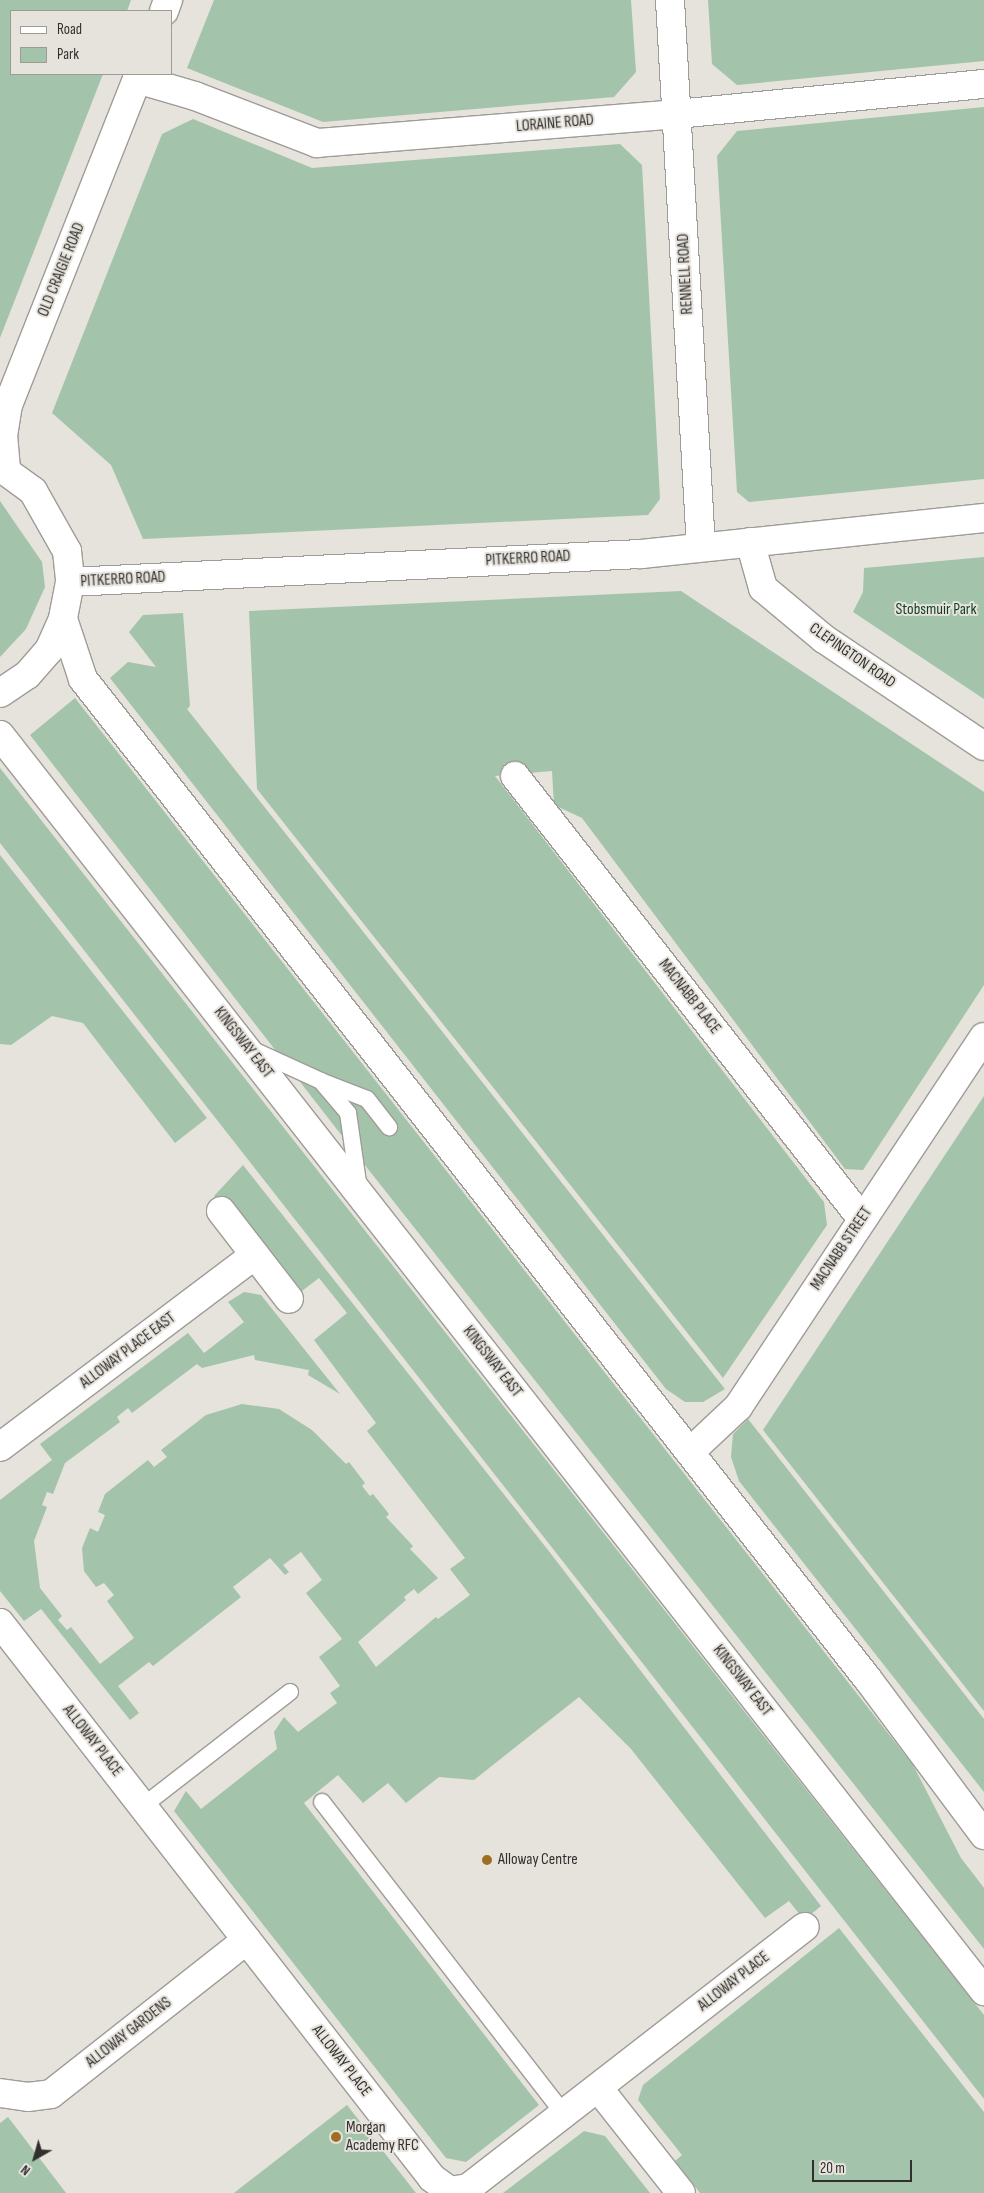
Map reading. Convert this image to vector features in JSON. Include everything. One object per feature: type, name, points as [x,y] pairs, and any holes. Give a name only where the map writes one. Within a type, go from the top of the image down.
[{"type":"main road","name":"RENNELL ROAD","points":[[670,0],[701,548]]},
{"type":"main road","name":"LORAINE ROAD","points":[[138,76],[317,143],[677,114],[984,84]]},
{"type":"main road","name":"OLD CRAIGIE ROAD","points":[[3,468],[2,436],[8,405],[138,76]]},
{"type":"main road","points":[[0,693],[27,675],[49,650],[64,619],[70,582],[67,551],[33,490],[3,468]]},
{"type":"main road","name":"PITKERRO ROAD","points":[[70,582],[641,554],[984,518]]},
{"type":"main road","name":"CLEPINGTON ROAD","points":[[750,542],[763,588],[824,640],[984,746]]},
{"type":"main road","points":[[64,619],[83,678],[867,1678],[984,1835]]},
{"type":"main road","name":"KINGSWAY EAST","points":[[0,735],[984,1991]]},
{"type":"main road","name":"MACNABB PLACE","points":[[515,776],[862,1219]]},
{"type":"main road","name":"MACNABB STREET","points":[[690,1452],[738,1406],[984,1037]]},
{"type":"main road","points":[[221,1211],[289,1299]]},
{"type":"main road","name":"ALLOWAY PLACE EAST","points":[[0,1447],[255,1255]]},
{"type":"main road","name":"ALLOWAY PLACE","points":[[0,1623],[432,2178],[450,2192],[468,2188],[599,2089],[805,1927]]},
{"type":"main road","name":"ALLOWAY GARDENS","points":[[0,2093],[28,2098],[52,2094],[247,1940]]},
{"type":"main road","points":[[599,2089],[681,2193]]},
{"type":"lane","points":[[245,1047],[367,1099],[389,1127]]},
{"type":"lane","points":[[321,1081],[348,1113],[360,1194]]},
{"type":"lane","points":[[143,1806],[290,1692]]},
{"type":"lane","points":[[322,1802],[564,2115]]},
{"type":"green space","points":[[0,0],[131,0],[127,10],[10,10],[10,75],[103,75],[0,338]]},
{"type":"green space","points":[[214,0],[631,0],[636,72],[614,97],[323,122],[187,68]]},
{"type":"green space","points":[[708,0],[984,0],[984,61],[737,85],[712,64]]},
{"type":"green space","points":[[984,107],[984,479],[749,502],[737,492],[717,156],[737,131]]},
{"type":"green space","points":[[193,119],[312,168],[620,144],[642,165],[660,499],[648,515],[143,539],[111,465],[52,413],[162,134]]},
{"type":"green space","points":[[0,501],[42,562],[45,587],[26,629],[0,657]]},
{"type":"green space","name":"Stobsmuir Park","points":[[984,557],[984,699],[853,612],[863,592],[864,568]]},
{"type":"green space","points":[[681,591],[984,792],[984,985],[863,1170],[845,1169],[582,818],[554,805],[552,771],[495,776],[824,1202],[827,1225],[723,1378],[257,789],[249,611]]},
{"type":"green space","points":[[183,613],[190,706],[187,709],[725,1389],[703,1402],[685,1402],[666,1389],[110,678],[128,662],[156,667],[129,632],[143,615]]},
{"type":"green space","points":[[75,698],[913,1765],[961,1858],[984,1888],[984,1949],[353,1150],[30,735]]},
{"type":"green space","points":[[0,768],[984,2015],[984,2099],[0,843]]},
{"type":"green space","points":[[0,855],[207,1118],[175,1143],[83,1023],[52,1016],[11,1045],[0,1044]]},
{"type":"green space","points":[[984,1096],[984,1711],[763,1430]]},
{"type":"green space","points":[[243,1165],[548,1550],[821,1906],[804,1920],[789,1901],[765,1918],[631,1749],[579,1697],[474,1780],[439,1777],[406,1803],[388,1783],[363,1803],[338,1775],[304,1803],[539,2105],[466,2162],[446,2158],[174,1811],[186,1791],[201,1809],[277,1749],[274,1732],[284,1717],[298,1732],[337,1703],[330,1693],[340,1686],[319,1657],[342,1639],[306,1593],[322,1580],[301,1552],[283,1565],[289,1572],[285,1575],[270,1558],[233,1587],[241,1597],[153,1666],[149,1662],[118,1686],[139,1713],[130,1720],[41,1609],[24,1621],[0,1591],[0,1500],[52,1460],[40,1444],[188,1333],[204,1353],[244,1322],[228,1302],[244,1292],[261,1295],[340,1394],[308,1375],[309,1370],[255,1360],[254,1355],[202,1368],[197,1364],[132,1413],[128,1408],[117,1417],[120,1422],[65,1463],[53,1494],[47,1492],[42,1505],[47,1507],[34,1541],[40,1588],[62,1616],[58,1620],[67,1630],[71,1627],[100,1664],[134,1638],[107,1601],[114,1595],[104,1583],[96,1587],[84,1571],[82,1548],[90,1528],[98,1532],[105,1515],[98,1512],[105,1494],[148,1460],[154,1467],[167,1457],[161,1450],[206,1415],[242,1404],[279,1409],[312,1430],[346,1464],[349,1462],[365,1483],[362,1486],[370,1496],[373,1494],[389,1514],[386,1517],[413,1546],[410,1549],[438,1578],[418,1594],[414,1589],[404,1597],[406,1600],[358,1642],[376,1667],[436,1617],[438,1619],[470,1595],[450,1569],[465,1558],[367,1431],[376,1423],[314,1340],[347,1313],[319,1278],[302,1291],[235,1206],[227,1212],[214,1196]]},
{"type":"green space","points":[[748,1419],[984,1719],[984,1792],[739,1481],[731,1457],[733,1434]]},
{"type":"green space","points":[[839,1928],[984,2112],[984,2193],[700,2193],[675,2161],[682,2155],[638,2100],[643,2085]]},
{"type":"green space","name":"Morgan Academy RFC","points":[[347,2105],[416,2193],[234,2193]]},
{"type":"green space","points":[[8,2117],[66,2193],[0,2193],[0,2123]]},
{"type":"green space","points":[[584,2131],[605,2136],[650,2193],[503,2193]]},
{"type":"place","name":"Alloway Centre","points":[[487,1860]]},
{"type":"place","name":"Morgan Academy RFC","points":[[336,2137]]}]
